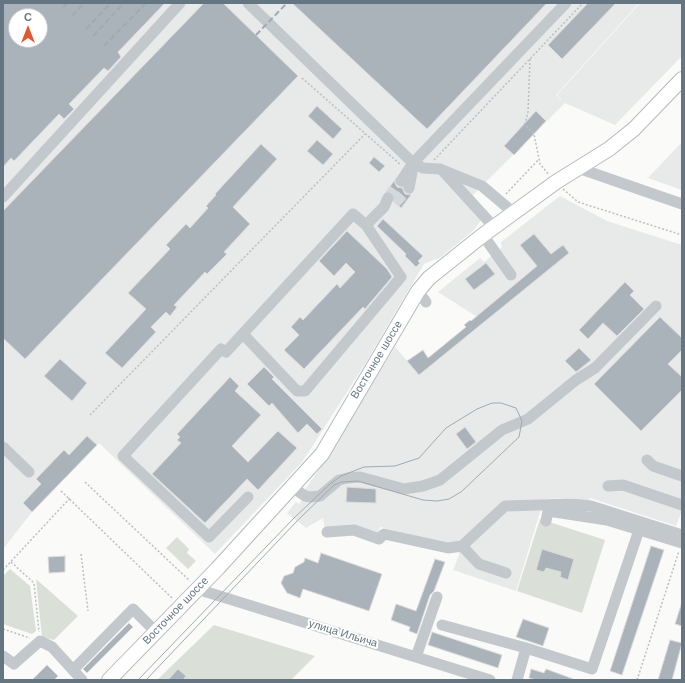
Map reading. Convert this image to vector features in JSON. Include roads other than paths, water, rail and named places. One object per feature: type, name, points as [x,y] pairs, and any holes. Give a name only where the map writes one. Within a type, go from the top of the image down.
[{"type":"main road","name":"Восточное шоссе","points":[[109,680],[156,632],[194,585],[218,568],[291,486],[322,454],[422,297],[430,278],[488,231],[578,168],[610,149],[634,129],[682,79]]},
{"type":"street","points":[[3,197],[180,3]]},
{"type":"street","points":[[248,3],[415,167],[440,169],[482,186],[514,213]]},
{"type":"street","points":[[405,185],[415,167],[566,3]]},
{"type":"street","points":[[578,168],[682,204]]},
{"type":"street","points":[[440,169],[488,231],[511,275]]},
{"type":"street","points":[[366,225],[389,203]]},
{"type":"street","points":[[242,334],[297,391],[302,392],[308,389],[401,277],[366,225],[353,214],[242,334],[226,352],[221,349],[124,456],[210,537],[248,496]]},
{"type":"street","points":[[291,486],[305,496],[312,497],[320,496],[339,480],[348,478],[360,477],[404,489],[423,486],[440,480],[502,430],[528,419],[576,380],[595,368],[656,306]]},
{"type":"street","points":[[3,447],[28,472]]},
{"type":"street","points":[[647,460],[652,466],[682,476]]},
{"type":"street","points":[[608,486],[623,485],[682,505]]},
{"type":"street","points":[[327,532],[354,530],[379,539],[384,534],[448,548],[462,546],[505,506],[571,504],[591,506],[682,535]]},
{"type":"street","points":[[546,521],[548,511],[607,520],[682,543]]},
{"type":"street","points":[[442,625],[526,648],[592,670],[639,530]]},
{"type":"street","points":[[462,546],[479,564],[506,573]]},
{"type":"street","name":"улица Ильича","points":[[194,585],[490,680]]},
{"type":"street","points":[[416,657],[437,597]]},
{"type":"street","points":[[3,656],[14,664],[40,641],[52,647],[75,673],[132,608],[156,632]]},
{"type":"street","points":[[517,680],[526,648]]},
{"type":"tunnel","points":[[388,198],[401,181]]},
{"type":"tunnel","points":[[395,203],[409,188]]},
{"type":"tram line","points":[[138,680],[294,518],[330,484],[341,476],[364,467],[395,466],[419,458],[446,428],[477,409],[492,403],[501,403],[516,408],[522,421],[519,437],[461,492],[449,499],[437,501],[423,500],[358,481],[342,482],[334,485],[297,521],[146,680]]},
{"type":"railway","points":[[63,7],[67,3]]},
{"type":"railway","points":[[72,16],[84,3]]},
{"type":"railway","points":[[86,29],[111,3]]},
{"type":"railway","points":[[93,36],[124,3]]},
{"type":"railway","points":[[104,46],[146,3]]},
{"type":"railway","points":[[256,35],[287,3]]}]
